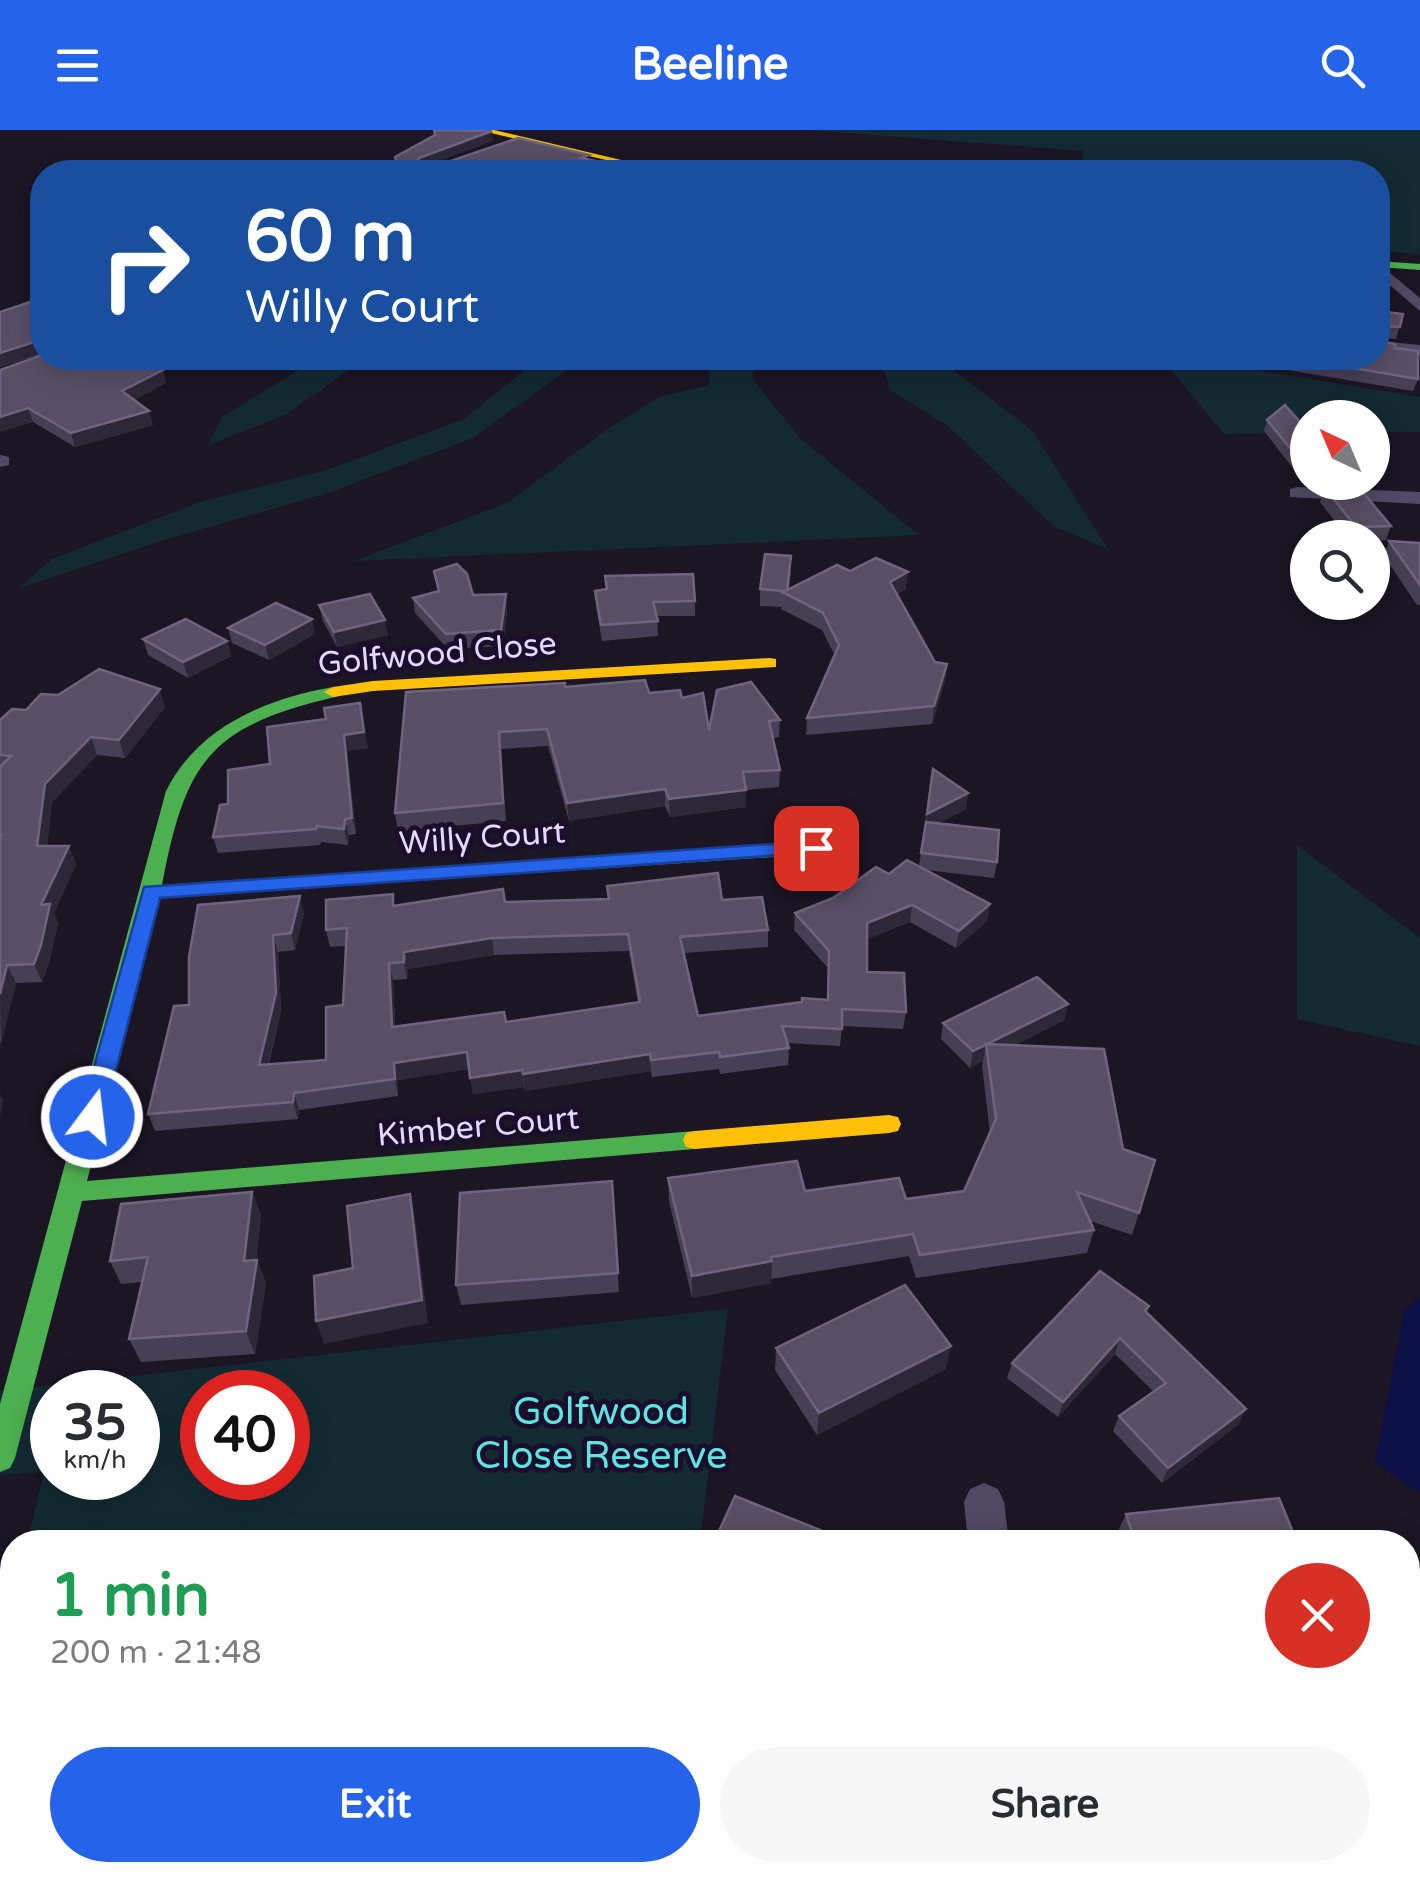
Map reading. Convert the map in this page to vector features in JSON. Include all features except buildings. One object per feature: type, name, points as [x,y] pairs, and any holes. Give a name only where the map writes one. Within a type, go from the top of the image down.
[{"type":"street","points":[[482,130],[512,142],[605,160]]},
{"type":"street","points":[[1390,266],[1420,267]]},
{"type":"street","points":[[1390,277],[1420,306]]},
{"type":"street","points":[[1390,347],[1420,350]]},
{"type":"street","points":[[1390,497],[1420,498]]},
{"type":"street","name":"Golfwood Close","points":[[0,1458],[152,892],[176,788],[197,756],[250,719],[309,695],[372,686],[770,663]]},
{"type":"street","name":"Willy Court","points":[[152,892],[816,848]]},
{"type":"street","name":"Kimber Court","points":[[72,1192],[890,1124]]},
{"type":"street","points":[[984,1502],[988,1530]]},
{"type":"green space","points":[[807,130],[1420,130],[1420,254],[1390,252],[1390,160],[1082,160],[1083,151]]},
{"type":"green space","points":[[298,370],[348,370],[287,414],[208,445],[222,417]]},
{"type":"green space","points":[[524,370],[567,370],[473,438],[331,492],[164,540],[19,588],[52,559],[203,501],[327,470],[464,419]]},
{"type":"green space","points":[[709,370],[753,370],[753,380],[801,439],[919,535],[354,561],[507,503],[606,430],[659,397],[710,385]]},
{"type":"green space","points":[[884,370],[953,370],[1032,430],[1108,549],[1053,526],[948,426],[890,390]]},
{"type":"green space","points":[[1171,370],[1255,370],[1420,397],[1420,432],[1390,432],[1390,400],[1290,400],[1290,433],[1224,434]]},
{"type":"green space","points":[[1297,845],[1420,938],[1420,1046],[1297,1019]]},
{"type":"green space","name":"Golfwood Close Reserve","points":[[728,1309],[701,1530],[30,1530],[37,1500],[160,1500],[160,1373],[180,1371],[180,1500],[310,1500],[310,1370],[186,1370]]},
{"type":"green space","name":"Golfwood Close Reserve","points":[[30,1388],[30,1473],[0,1475],[0,1391]]},
{"type":"shaded area","points":[[1420,1297],[1420,1494],[1375,1462],[1404,1311]]},
{"type":"traffic: fast","points":[[1390,265],[1420,267]]},
{"type":"traffic: fast","points":[[0,1458],[176,791],[197,756],[225,733],[279,706],[333,692]]},
{"type":"traffic: fast","points":[[152,892],[817,848]]},
{"type":"traffic: fast","points":[[72,1192],[695,1140]]},
{"type":"traffic: slow","points":[[482,130],[614,160]]},
{"type":"traffic: slow","points":[[333,692],[373,686],[770,663]]},
{"type":"traffic: slow","points":[[695,1140],[889,1124]]},
{"type":"route","points":[[92,1117],[152,892],[816,848]]}]
